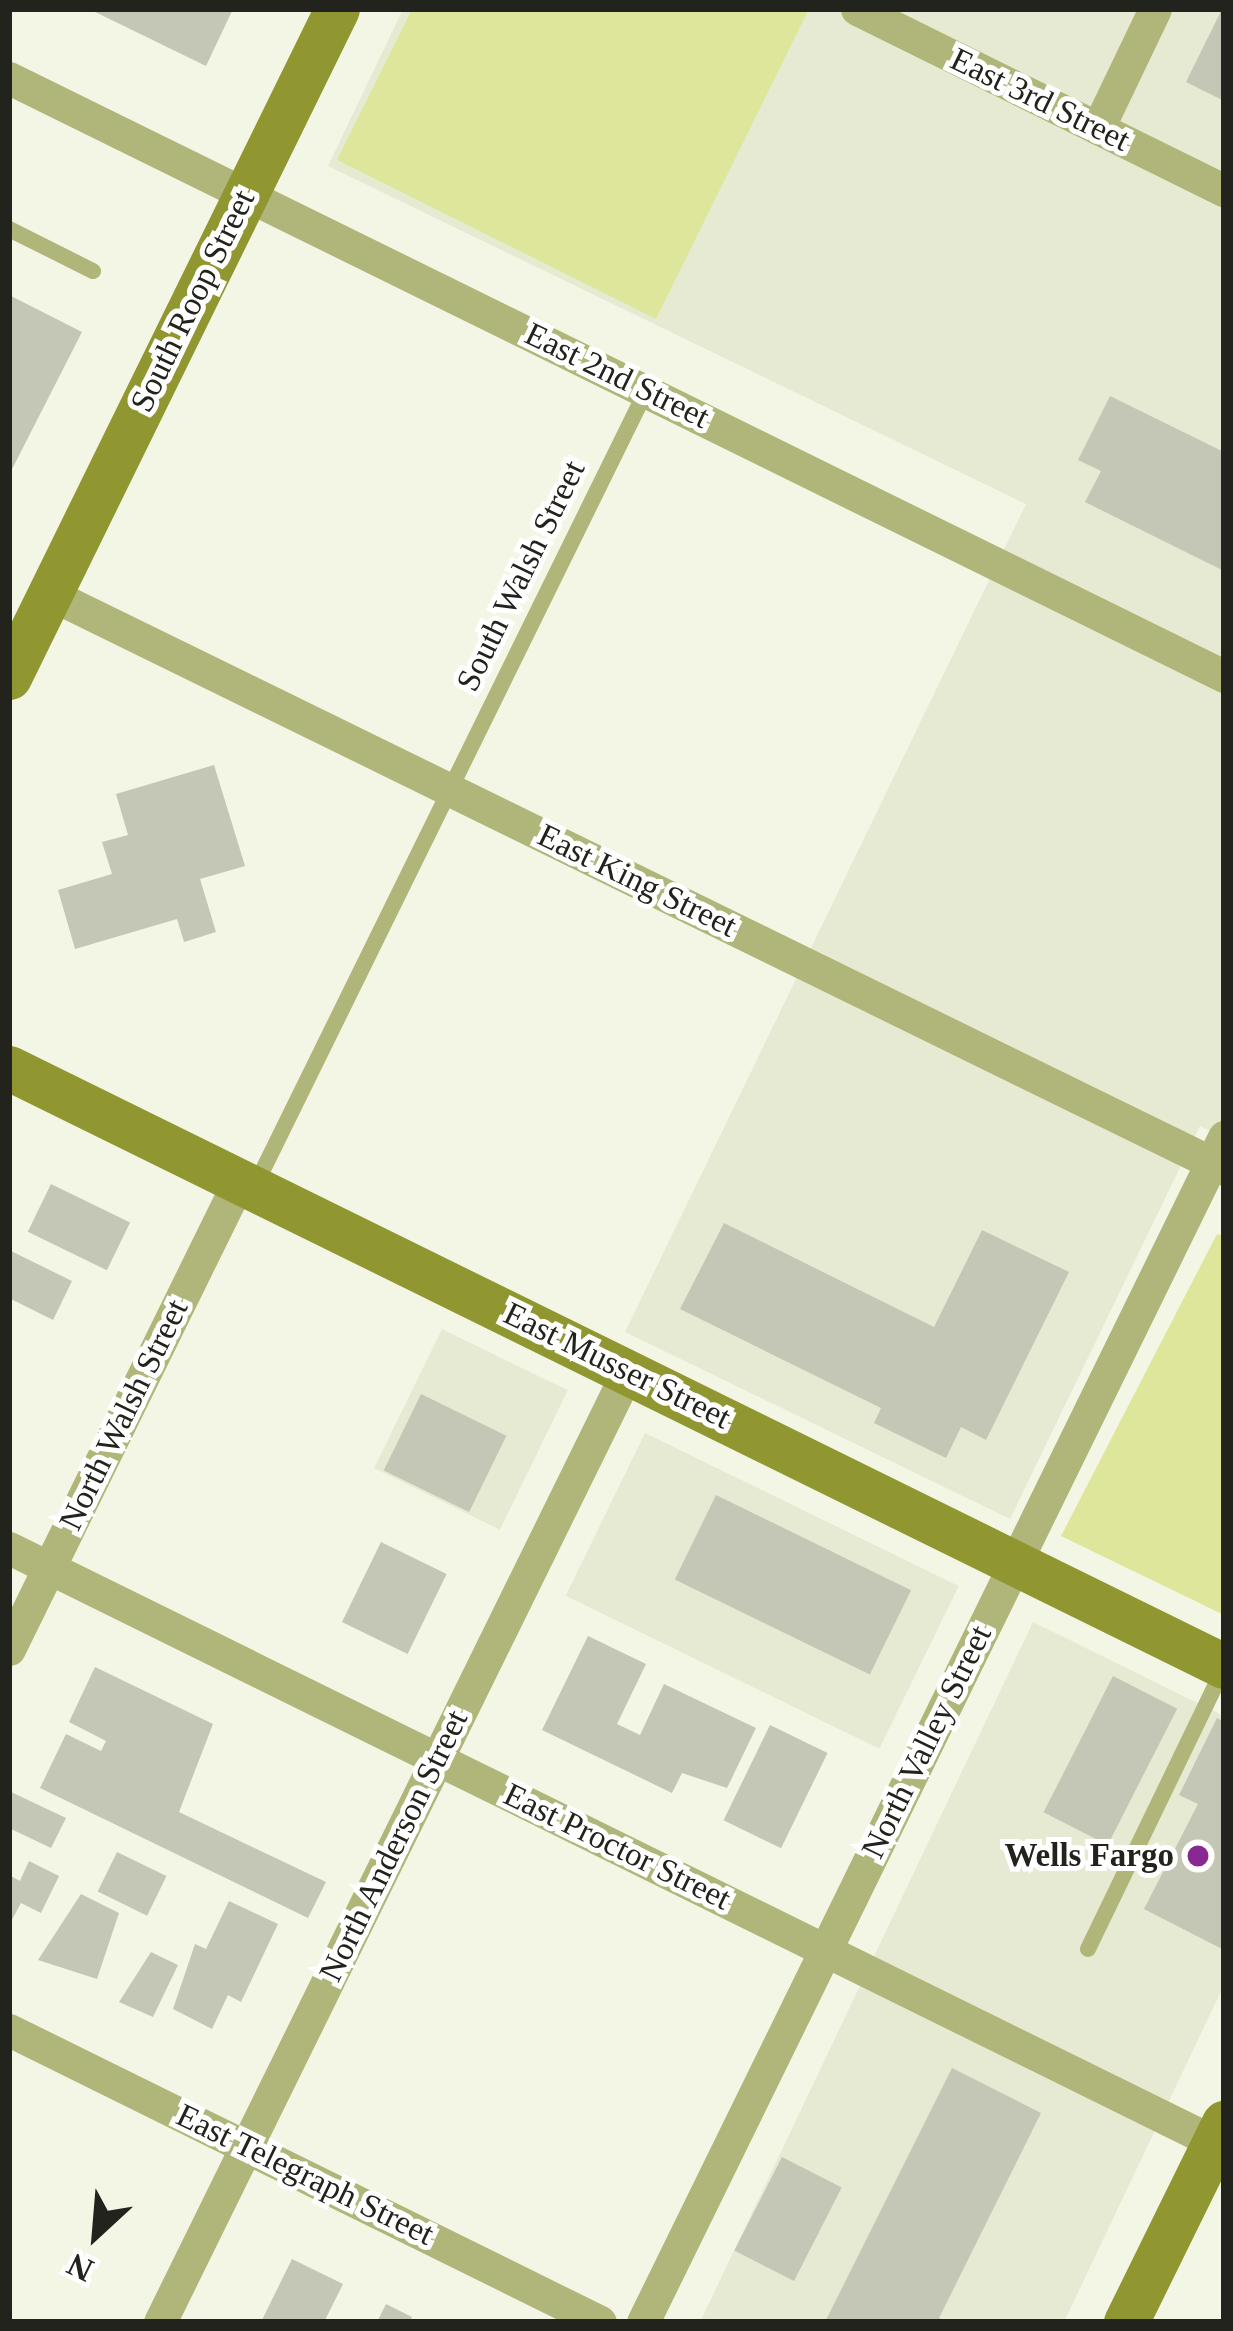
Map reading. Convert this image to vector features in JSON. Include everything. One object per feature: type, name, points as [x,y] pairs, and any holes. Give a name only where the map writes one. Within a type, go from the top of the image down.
[{"type":"street","name":"South Roop Street","points":[[9,677],[337,9]]},
{"type":"street","name":"East 3rd Street","points":[[857,9],[1224,190]]},
{"type":"street","points":[[1098,128],[1156,9]]},
{"type":"street","name":"East 2nd Street","points":[[9,78],[1224,676]]},
{"type":"street","name":"East King Street","points":[[50,594],[1220,1156]]},
{"type":"street","name":"East Musser Street","points":[[9,1068],[1224,1667]]},
{"type":"street","name":"North Valley Street","points":[[643,2322],[1220,1156]]},
{"type":"street","name":"North Walsh Street","points":[[9,1649],[247,1184]]},
{"type":"street","name":"North Anderson Street","points":[[160,2322],[628,1371]]},
{"type":"street","name":"East Proctor Street","points":[[9,1548],[825,1950],[1221,2137]]},
{"type":"street","name":"East Telegraph Street","points":[[9,2030],[600,2322]]},
{"type":"street","points":[[1126,2322],[1221,2137]]},
{"type":"lane","points":[[9,229],[93,271]]},
{"type":"lane","name":"South Walsh Street","points":[[450,789],[646,390]]},
{"type":"lane","name":"North Walsh Street","points":[[247,1184],[450,789]]},
{"type":"lane","points":[[1088,1949],[1224,1667]]},
{"type":"shaded area","points":[[403,9],[1224,9],[1224,1137],[1200,1126],[1010,1519],[625,1332],[1026,504],[328,166]]},
{"type":"shaded area","points":[[442,1329],[568,1390],[500,1530],[374,1468]]},
{"type":"shaded area","points":[[645,1433],[959,1586],[879,1749],[566,1596]]},
{"type":"shaded area","points":[[1033,1622],[1224,1716],[1224,1985],[1064,2322],[700,2322]]},
{"type":"green space","points":[[412,9],[809,9],[656,319],[337,160]]},
{"type":"green space","points":[[1217,1234],[1224,1236],[1224,1615],[1061,1536]]},
{"type":"building","points":[[89,9],[233,9],[206,66]]},
{"type":"building","points":[[1224,9],[1224,101],[1186,82]]},
{"type":"building","points":[[9,295],[82,332],[9,475]]},
{"type":"building","points":[[1110,396],[1224,452],[1224,571],[1085,502],[1101,471],[1078,460]]},
{"type":"building","points":[[214,765],[245,866],[200,879],[216,932],[184,942],[177,919],[75,949],[58,890],[112,874],[102,842],[128,835],[116,794]]},
{"type":"building","points":[[51,1184],[130,1223],[107,1270],[28,1232]]},
{"type":"building","points":[[724,1223],[934,1327],[982,1230],[1069,1272],[986,1440],[961,1427],[946,1458],[874,1423],[881,1408],[680,1309]]},
{"type":"building","points":[[9,1250],[72,1281],[53,1320],[9,1298]]},
{"type":"building","points":[[421,1394],[506,1436],[469,1512],[384,1470]]},
{"type":"building","points":[[716,1495],[911,1590],[870,1675],[675,1579]]},
{"type":"building","points":[[381,1542],[447,1574],[408,1654],[342,1622]]},
{"type":"building","points":[[588,1636],[646,1664],[617,1724],[640,1735],[664,1684],[756,1728],[727,1788],[682,1773],[672,1793],[542,1730]]},
{"type":"building","points":[[95,1667],[213,1724],[179,1812],[326,1882],[308,1918],[40,1788],[66,1734],[101,1751],[106,1741],[69,1722]]},
{"type":"building","points":[[1113,1676],[1177,1709],[1108,1845],[1044,1812]]},
{"type":"building","name":"Wells Fargo","points":[[1217,1718],[1224,1722],[1224,1950],[1144,1909],[1198,1804],[1179,1795]]},
{"type":"building","points":[[770,1725],[828,1753],[781,1848],[724,1820]]},
{"type":"building","points":[[9,1791],[66,1818],[51,1848],[9,1828]]},
{"type":"building","points":[[117,1852],[166,1876],[147,1916],[98,1892]]},
{"type":"building","points":[[29,1861],[59,1876],[41,1913],[21,1903],[9,1925],[9,1875],[20,1881]]},
{"type":"building","points":[[81,1894],[119,1913],[97,1979],[38,1960]]},
{"type":"building","points":[[229,1901],[278,1924],[241,2002],[228,1995],[212,2029],[173,2009],[195,1944],[206,1949]]},
{"type":"building","points":[[151,1952],[178,1965],[153,2017],[119,2002]]},
{"type":"building","points":[[952,2068],[1041,2113],[939,2318],[947,2322],[825,2322]]},
{"type":"building","points":[[782,2157],[842,2187],[794,2281],[734,2251]]},
{"type":"building","points":[[292,2259],[343,2284],[324,2322],[261,2322]]},
{"type":"building","points":[[386,2304],[412,2317],[410,2322],[377,2322]]},
{"type":"place","name":"Wells Fargo","points":[[1198,1856]]}]
